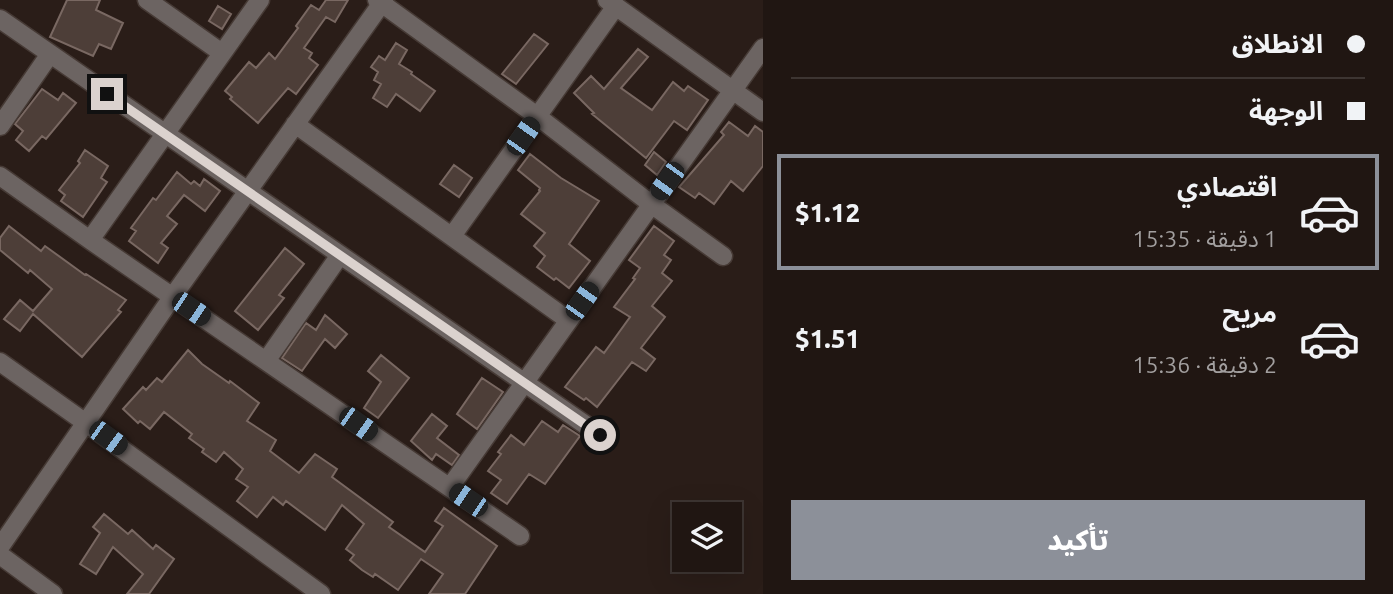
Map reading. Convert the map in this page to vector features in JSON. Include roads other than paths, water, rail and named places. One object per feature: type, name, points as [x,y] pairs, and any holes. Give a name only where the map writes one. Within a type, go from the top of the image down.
[{"type":"street","points":[[147,0],[222,53]]},
{"type":"street","points":[[90,240],[260,0]]},
{"type":"street","points":[[0,547],[381,1],[723,256]]},
{"type":"street","points":[[452,236],[537,116],[612,3],[763,112]]},
{"type":"street","points":[[0,19],[600,435]]},
{"type":"street","points":[[450,488],[763,48]]},
{"type":"street","points":[[0,126],[50,54]]},
{"type":"street","points":[[295,124],[568,320]]},
{"type":"street","points":[[0,176],[520,536]]},
{"type":"street","points":[[266,361],[340,255]]},
{"type":"street","points":[[0,362],[321,594]]},
{"type":"street","points":[[0,555],[53,594]]}]
